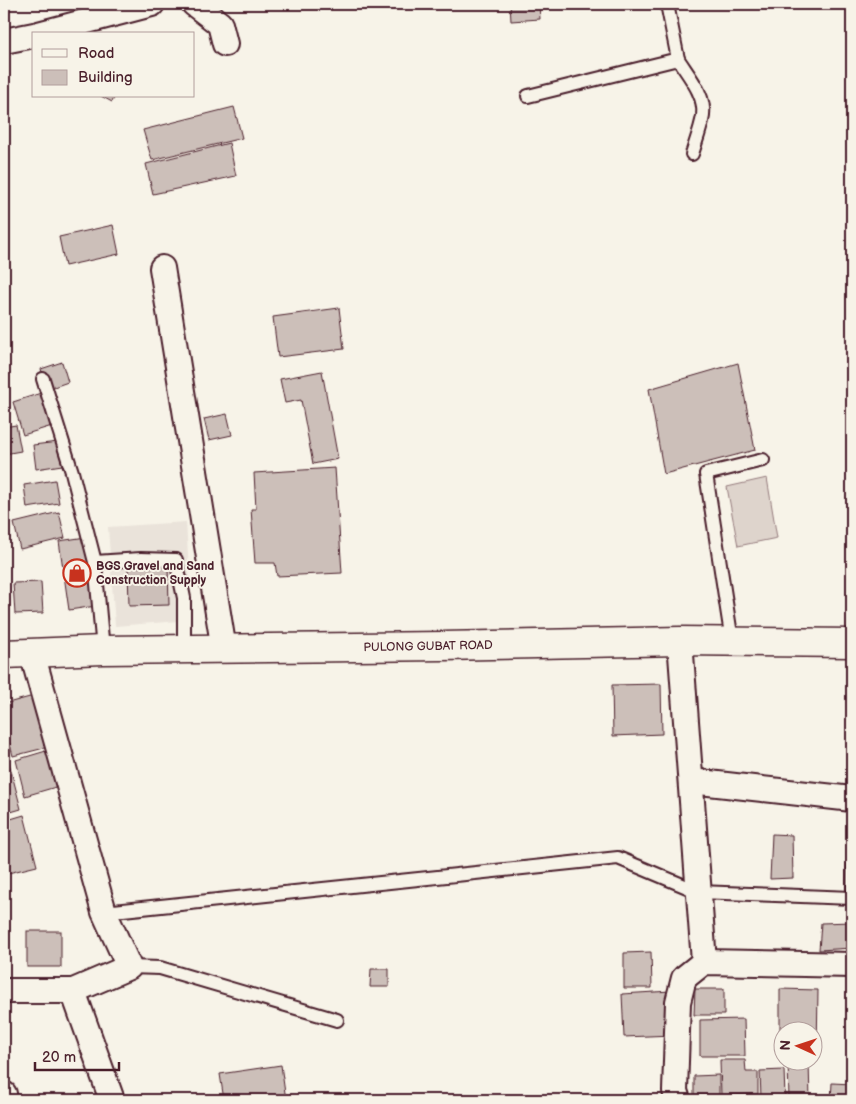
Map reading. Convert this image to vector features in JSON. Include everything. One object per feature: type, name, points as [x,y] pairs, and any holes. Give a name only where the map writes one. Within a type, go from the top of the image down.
[{"type":"main road","name":"PULONG GUBAT ROAD","points":[[4,654],[103,650],[224,650],[680,641],[852,643]]},
{"type":"street","points":[[46,32],[152,4]]},
{"type":"street","points":[[194,4],[220,24],[226,44]]},
{"type":"street","points":[[4,41],[32,35]]},
{"type":"street","points":[[162,268],[224,650]]},
{"type":"street","points":[[680,641],[704,962]]},
{"type":"street","points":[[4,991],[73,991],[130,967],[104,912],[32,653]]},
{"type":"street","points":[[691,781],[852,799]]},
{"type":"street","points":[[678,1100],[675,1092],[678,1002],[684,978],[704,962],[852,965]]},
{"type":"street","points":[[73,991],[112,1100]]},
{"type":"street","points":[[4,1094],[5,1100]]},
{"type":"lane","points":[[667,4],[678,59],[694,85],[702,103],[703,115],[692,154]]},
{"type":"lane","points":[[528,96],[678,59]]},
{"type":"lane","points":[[43,379],[72,472],[95,562],[103,650]]},
{"type":"lane","points":[[732,641],[706,474],[763,460]]},
{"type":"lane","points":[[95,562],[142,559],[176,560],[184,598],[184,649]]},
{"type":"lane","points":[[104,912],[618,858],[699,892],[852,898]]},
{"type":"lane","points":[[130,967],[160,968],[338,1020]]},
{"type":"shaded area","points":[[767,478],[777,538],[738,546],[727,487]]},
{"type":"shaded area","points":[[186,522],[192,620],[115,626],[108,527]]},
{"type":"building","points":[[510,4],[539,4],[540,19],[511,21]]},
{"type":"building","points":[[105,98],[114,98],[112,102]]},
{"type":"building","points":[[234,107],[242,138],[152,160],[143,130]]},
{"type":"building","points":[[229,143],[236,176],[153,194],[146,164]]},
{"type":"building","points":[[113,225],[119,254],[65,266],[59,237]]},
{"type":"building","points":[[339,308],[344,349],[278,357],[273,317]]},
{"type":"building","points":[[62,362],[68,382],[48,389],[41,369]]},
{"type":"building","points":[[738,363],[755,450],[664,474],[649,389]]},
{"type":"building","points":[[322,371],[338,459],[313,464],[301,400],[285,403],[280,379]]},
{"type":"building","points":[[41,393],[52,426],[23,435],[13,402]]},
{"type":"building","points":[[227,414],[232,435],[209,440],[204,419]]},
{"type":"building","points":[[16,425],[21,451],[4,454],[4,427]]},
{"type":"building","points":[[58,442],[62,465],[36,469],[33,445]]},
{"type":"building","points":[[335,468],[342,573],[277,576],[275,563],[255,563],[251,509],[256,509],[254,473]]},
{"type":"building","points":[[55,480],[59,503],[27,508],[24,485]]},
{"type":"building","points":[[59,512],[65,538],[20,549],[14,523]]},
{"type":"building","name":"BGS Gravel and Sand Construction Supply","points":[[86,537],[96,606],[69,610],[59,541]]},
{"type":"building","points":[[168,566],[169,605],[129,606],[128,567]]},
{"type":"building","points":[[41,582],[43,613],[15,614],[13,583]]},
{"type":"building","points":[[661,684],[662,734],[613,736],[612,685]]},
{"type":"building","points":[[41,694],[56,745],[13,756],[4,721],[4,704]]},
{"type":"building","points":[[850,702],[852,703],[852,760]]},
{"type":"building","points":[[56,748],[66,784],[25,796],[16,760]]},
{"type":"building","points":[[8,759],[21,809],[4,814],[4,760]]},
{"type":"building","points":[[24,815],[37,866],[4,874],[4,821]]},
{"type":"building","points":[[848,823],[852,823],[852,892],[846,893]]},
{"type":"building","points":[[772,834],[792,835],[793,878],[770,879]]},
{"type":"building","points":[[852,922],[852,948],[819,950],[821,923]]},
{"type":"building","points":[[27,931],[61,931],[61,967],[27,967]]},
{"type":"building","points":[[4,938],[7,981],[4,981]]},
{"type":"building","points":[[651,952],[652,988],[624,988],[624,953]]},
{"type":"building","points":[[371,969],[389,969],[389,987],[370,987]]},
{"type":"building","points":[[695,989],[724,989],[724,1015],[694,1015]]},
{"type":"building","points":[[780,989],[818,990],[817,1022],[780,1022]]},
{"type":"building","points":[[671,991],[673,1035],[624,1037],[622,994]]},
{"type":"building","points":[[744,1019],[745,1056],[700,1056],[700,1020]]},
{"type":"building","points":[[720,1060],[745,1060],[746,1072],[758,1072],[758,1094],[721,1095]]},
{"type":"building","points":[[281,1065],[286,1100],[224,1100],[220,1074]]},
{"type":"building","points":[[760,1071],[784,1072],[785,1097],[761,1098]]},
{"type":"building","points":[[788,1072],[809,1072],[810,1100],[789,1100]]},
{"type":"building","points":[[719,1075],[719,1095],[694,1095],[694,1076]]},
{"type":"building","points":[[832,1083],[852,1084],[852,1100],[831,1100]]},
{"type":"place","name":"BGS Gravel and Sand Construction Supply","points":[[77,573]]}]
